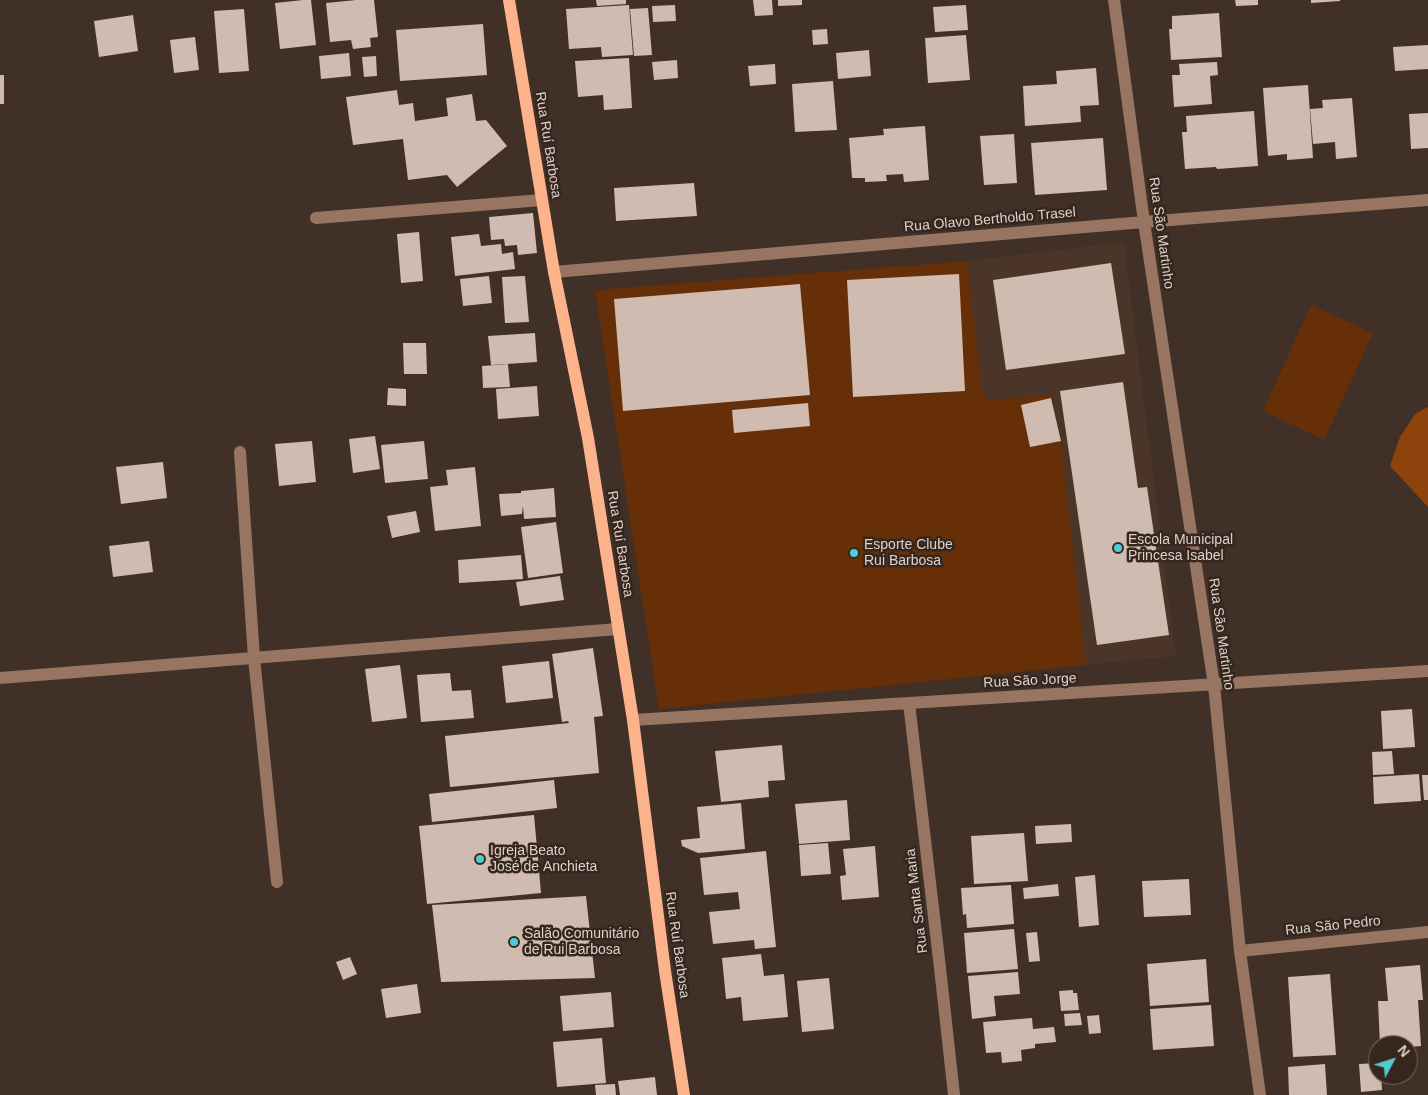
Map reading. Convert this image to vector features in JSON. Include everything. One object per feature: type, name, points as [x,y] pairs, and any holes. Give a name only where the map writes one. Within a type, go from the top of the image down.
[{"type":"main road","name":"Rua Ruí Barbosa","points":[[509,0],[554,272],[588,438],[633,720],[665,971],[684,1095]]},
{"type":"street","name":"Rua São Martinho","points":[[1114,0],[1144,222],[1214,685],[1240,951],[1260,1095]]},
{"type":"street","points":[[316,218],[542,200]]},
{"type":"street","name":"Rua Olavo Bertholdo Trasel","points":[[554,272],[1428,200]]},
{"type":"street","points":[[240,452],[254,658],[276,882]]},
{"type":"street","points":[[0,678],[618,629]]},
{"type":"street","name":"Rua São Jorge","points":[[633,720],[1428,671]]},
{"type":"street","name":"Rua Santa Maria","points":[[909,703],[954,1095]]},
{"type":"street","name":"Rua São Pedro","points":[[1240,951],[1428,932]]},
{"type":"shaded area","name":"Escola Municipal Princesa Isabel","points":[[1124,242],[1176,656],[1086,665],[1061,441],[1051,398],[1053,394],[986,401],[981,384],[967,261]]},
{"type":"shaded area","name":"Esporte Clube Rui Barbosa","points":[[967,261],[981,384],[986,401],[1054,394],[1051,398],[1061,441],[1086,665],[659,709],[595,290]]},
{"type":"shaded area","points":[[1311,305],[1373,333],[1324,440],[1263,411]]},
{"type":"shaded area","points":[[1428,407],[1428,507],[1390,466],[1400,437],[1415,414]]},
{"type":"building","points":[[311,0],[316,45],[280,49],[275,3]]},
{"type":"building","points":[[374,0],[378,37],[370,38],[371,47],[353,49],[351,40],[330,42],[326,3]]},
{"type":"building","points":[[596,0],[626,0],[626,4],[597,6]]},
{"type":"building","points":[[753,0],[772,0],[773,15],[755,16]]},
{"type":"building","points":[[778,0],[802,0],[802,5],[778,6]]},
{"type":"building","points":[[1235,0],[1258,0],[1258,5],[1236,6]]},
{"type":"building","points":[[1311,0],[1340,0],[1340,1],[1311,3]]},
{"type":"building","points":[[629,5],[633,55],[602,57],[601,47],[569,49],[566,9]]},
{"type":"building","points":[[675,5],[676,21],[653,22],[652,6]]},
{"type":"building","points":[[966,5],[968,30],[935,32],[933,7]]},
{"type":"building","points":[[648,8],[652,55],[634,56],[630,9]]},
{"type":"building","points":[[244,9],[249,71],[219,73],[214,11]]},
{"type":"building","points":[[1219,13],[1222,57],[1171,60],[1169,29],[1172,29],[1172,16]]},
{"type":"building","points":[[133,15],[138,51],[99,57],[94,21]]},
{"type":"building","points":[[483,24],[487,75],[400,81],[396,30]]},
{"type":"building","points":[[827,29],[828,44],[813,45],[812,30]]},
{"type":"building","points":[[966,35],[970,80],[928,83],[925,38]]},
{"type":"building","points":[[195,37],[199,70],[174,73],[170,40]]},
{"type":"building","points":[[1428,45],[1428,69],[1395,71],[1393,47]]},
{"type":"building","points":[[869,50],[871,76],[838,79],[836,53]]},
{"type":"building","points":[[349,53],[351,76],[321,79],[319,56]]},
{"type":"building","points":[[376,56],[377,76],[364,77],[362,57]]},
{"type":"building","points":[[629,58],[632,108],[604,110],[603,95],[578,97],[575,61]]},
{"type":"building","points":[[677,60],[678,78],[654,80],[652,62]]},
{"type":"building","points":[[1217,62],[1218,75],[1210,76],[1212,104],[1174,107],[1172,75],[1180,75],[1179,64]]},
{"type":"building","points":[[775,64],[776,84],[750,86],[748,66]]},
{"type":"building","points":[[1096,68],[1099,105],[1080,106],[1081,122],[1025,126],[1023,86],[1057,84],[1056,71]]},
{"type":"building","points":[[0,75],[4,75],[4,104],[0,104]]},
{"type":"building","points":[[833,81],[837,130],[795,132],[792,84]]},
{"type":"building","points":[[1308,85],[1313,158],[1287,160],[1287,154],[1268,156],[1263,88]]},
{"type":"building","points":[[397,90],[399,105],[413,103],[415,121],[448,116],[446,98],[472,94],[476,121],[486,120],[507,146],[457,187],[447,175],[408,180],[403,139],[353,145],[346,97]]},
{"type":"building","points":[[1352,98],[1357,157],[1336,159],[1335,142],[1313,144],[1310,109],[1323,108],[1322,100]]},
{"type":"building","points":[[1254,111],[1258,166],[1185,169],[1182,132],[1187,132],[1186,116]]},
{"type":"building","points":[[1428,113],[1428,148],[1411,149],[1409,114]]},
{"type":"building","points":[[925,126],[929,180],[904,182],[903,174],[886,175],[887,181],[865,182],[865,178],[852,178],[849,138],[884,135],[883,129]]},
{"type":"building","points":[[1014,134],[1017,183],[984,185],[980,136]]},
{"type":"building","points":[[1103,138],[1107,190],[1035,195],[1031,143]]},
{"type":"building","points":[[694,183],[697,216],[616,221],[614,188]]},
{"type":"building","points":[[533,213],[537,253],[518,255],[517,245],[505,246],[504,239],[491,240],[489,217]]},
{"type":"building","points":[[419,232],[423,281],[401,283],[397,234]]},
{"type":"building","points":[[479,234],[481,246],[501,244],[502,254],[513,252],[515,269],[455,276],[451,237]]},
{"type":"building","points":[[1111,263],[1125,354],[1006,370],[993,280]]},
{"type":"building","points":[[959,274],[965,391],[853,397],[847,280]]},
{"type":"building","points":[[489,276],[492,303],[463,306],[460,279]]},
{"type":"building","points":[[525,276],[529,322],[505,323],[502,277]]},
{"type":"building","points":[[800,284],[810,395],[623,411],[614,299]]},
{"type":"building","points":[[535,333],[537,362],[491,365],[488,336]]},
{"type":"building","points":[[403,343],[426,343],[427,374],[404,374]]},
{"type":"building","points":[[508,364],[510,387],[483,388],[482,366]]},
{"type":"building","points":[[1123,382],[1138,488],[1147,487],[1169,635],[1097,645],[1060,391]]},
{"type":"building","points":[[537,386],[539,416],[498,419],[496,389]]},
{"type":"building","points":[[388,388],[406,389],[406,406],[387,405]]},
{"type":"building","points":[[1051,398],[1061,441],[1030,447],[1021,405]]},
{"type":"building","points":[[808,403],[810,426],[734,433],[732,410]]},
{"type":"building","points":[[375,436],[380,469],[353,473],[349,439]]},
{"type":"building","points":[[312,441],[316,482],[279,486],[275,444]]},
{"type":"building","points":[[424,441],[428,479],[385,483],[381,445]]},
{"type":"building","points":[[163,462],[167,498],[121,504],[116,467]]},
{"type":"building","points":[[475,467],[481,526],[435,531],[430,487],[448,485],[446,470]]},
{"type":"building","points":[[554,488],[556,517],[524,519],[523,506],[522,514],[501,516],[499,494]]},
{"type":"building","points":[[416,511],[420,532],[392,538],[387,516]]},
{"type":"building","points":[[556,522],[563,573],[528,578],[521,527]]},
{"type":"building","points":[[149,541],[153,572],[113,577],[109,546]]},
{"type":"building","points":[[521,555],[523,579],[459,583],[458,560]]},
{"type":"building","points":[[560,576],[564,600],[520,606],[516,582]]},
{"type":"building","points":[[593,648],[603,716],[594,717],[599,773],[450,787],[445,736],[569,723],[568,721],[562,722],[552,654]]},
{"type":"building","points":[[549,661],[553,698],[506,703],[502,666]]},
{"type":"building","points":[[400,665],[407,718],[372,722],[365,669]]},
{"type":"building","points":[[450,673],[452,691],[471,690],[474,718],[421,722],[417,675]]},
{"type":"building","points":[[1412,709],[1415,747],[1383,749],[1381,711]]},
{"type":"building","points":[[782,745],[785,780],[768,781],[769,797],[721,802],[715,751]]},
{"type":"building","points":[[1392,751],[1394,774],[1373,775],[1372,752]]},
{"type":"building","points":[[1419,774],[1421,801],[1374,804],[1373,777]]},
{"type":"building","points":[[1422,775],[1428,775],[1428,800],[1424,800]]},
{"type":"building","points":[[554,780],[557,808],[432,822],[429,794]]},
{"type":"building","points":[[847,800],[850,840],[799,844],[795,804]]},
{"type":"building","points":[[741,803],[745,849],[698,853],[682,846],[681,840],[700,838],[697,807]]},
{"type":"building","name":"Igreja Beato José de Anchieta","points":[[534,815],[541,893],[427,904],[419,826]]},
{"type":"building","points":[[1071,824],[1072,842],[1036,844],[1035,826]]},
{"type":"building","points":[[1024,833],[1028,881],[974,884],[971,836]]},
{"type":"building","points":[[828,843],[831,874],[801,876],[799,845]]},
{"type":"building","points":[[875,846],[879,897],[842,900],[840,876],[846,875],[843,849]]},
{"type":"building","points":[[766,851],[776,947],[755,949],[754,940],[713,944],[709,912],[740,909],[738,892],[704,895],[700,858]]},
{"type":"building","points":[[1095,875],[1099,925],[1079,927],[1075,877]]},
{"type":"building","points":[[1189,879],[1191,915],[1144,917],[1142,881]]},
{"type":"building","points":[[1058,884],[1059,896],[1024,899],[1023,888]]},
{"type":"building","points":[[1011,885],[1014,924],[967,928],[966,914],[963,915],[961,888]]},
{"type":"building","name":"Salão Comunitário de Rui Barbosa","points":[[586,896],[595,978],[441,982],[432,905]]},
{"type":"building","points":[[1014,929],[1018,969],[967,973],[964,933]]},
{"type":"building","points":[[1037,932],[1040,961],[1029,962],[1026,933]]},
{"type":"building","points":[[761,954],[764,976],[784,974],[788,1017],[743,1021],[741,997],[726,999],[722,958]]},
{"type":"building","points":[[350,957],[357,974],[343,980],[336,962]]},
{"type":"building","points":[[1206,959],[1209,1002],[1150,1006],[1147,964]]},
{"type":"building","points":[[1420,965],[1423,1000],[1418,1000],[1421,1046],[1418,1046],[1418,1035],[1380,1035],[1378,1001],[1388,1001],[1385,968]]},
{"type":"building","points":[[1018,972],[1020,994],[994,996],[996,1016],[972,1019],[968,976]]},
{"type":"building","points":[[1330,974],[1336,1055],[1293,1057],[1288,977]]},
{"type":"building","points":[[829,978],[834,1029],[802,1032],[797,981]]},
{"type":"building","points":[[417,984],[421,1013],[386,1018],[381,989]]},
{"type":"building","points":[[1073,990],[1073,993],[1077,993],[1079,1010],[1061,1011],[1059,991]]},
{"type":"building","points":[[611,992],[614,1027],[563,1031],[560,996]]},
{"type":"building","points":[[1211,1005],[1214,1046],[1153,1050],[1150,1009]]},
{"type":"building","points":[[1080,1013],[1082,1025],[1065,1026],[1064,1014]]},
{"type":"building","points":[[1099,1015],[1101,1033],[1089,1034],[1087,1016]]},
{"type":"building","points":[[1032,1018],[1033,1029],[1054,1027],[1056,1042],[1035,1044],[1035,1048],[1021,1050],[1022,1061],[1002,1063],[1001,1052],[986,1053],[983,1022]]},
{"type":"building","points":[[602,1038],[606,1083],[557,1087],[553,1042]]},
{"type":"building","points":[[1325,1064],[1327,1095],[1289,1095],[1288,1067]]},
{"type":"building","points":[[1359,1064],[1368,1064],[1368,1085],[1382,1085],[1382,1090],[1361,1092]]},
{"type":"building","points":[[655,1077],[657,1095],[620,1095],[618,1081]]},
{"type":"building","points":[[615,1084],[616,1095],[596,1095],[595,1085]]},
{"type":"place","name":"Escola Municipal Princesa Isabel","points":[[1118,548]]},
{"type":"place","name":"Esporte Clube Rui Barbosa","points":[[854,553]]},
{"type":"place","name":"Igreja Beato José de Anchieta","points":[[480,859]]},
{"type":"place","name":"Salão Comunitário de Rui Barbosa","points":[[514,942]]}]
